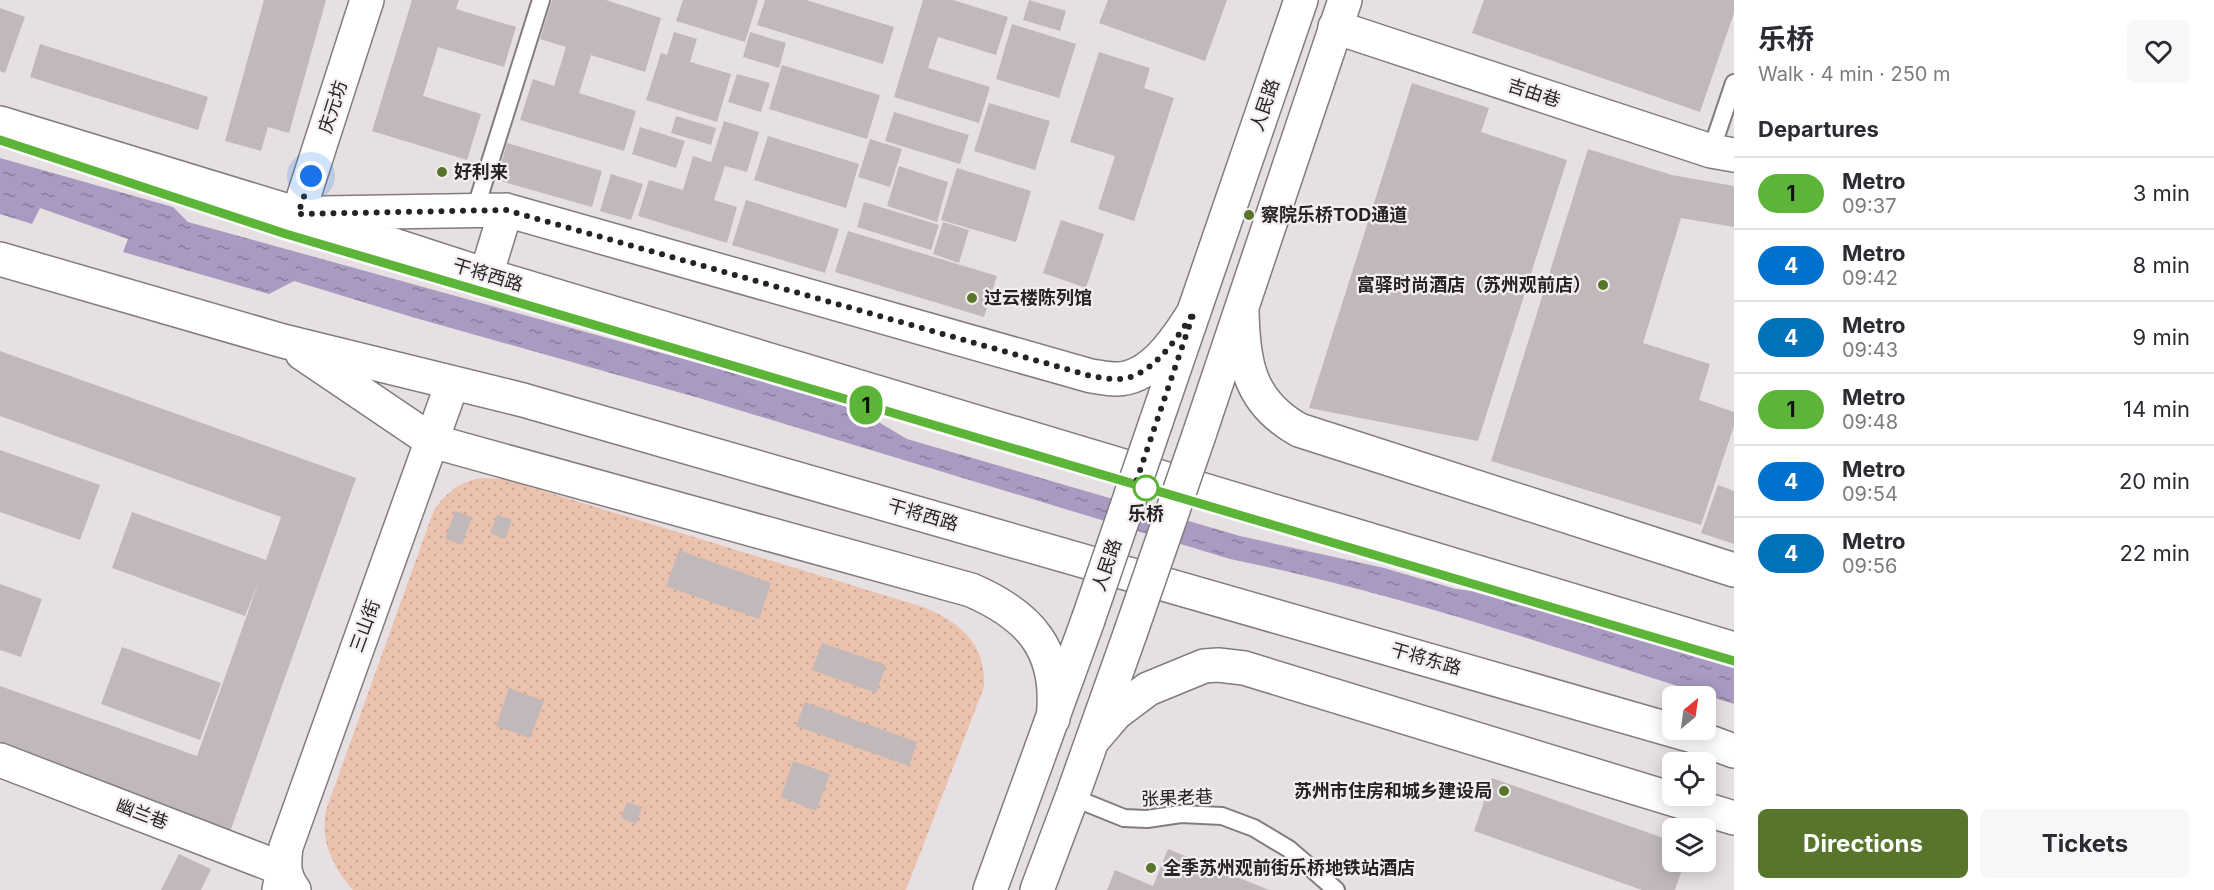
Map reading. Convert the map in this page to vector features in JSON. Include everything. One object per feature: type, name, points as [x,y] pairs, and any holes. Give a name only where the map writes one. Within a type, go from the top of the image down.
[{"type":"main road","name":"庆元坊","points":[[298,214],[367,0]]},
{"type":"main road","name":"人民路","points":[[990,890],[1088,620],[1301,0]]},
{"type":"main road","points":[[1037,890],[1130,634],[1242,311],[1340,14]]},
{"type":"main road","name":"吉由巷","points":[[1340,14],[1723,153]]},
{"type":"main road","name":"干将西路","points":[[0,123],[298,214],[486,275],[1734,649]]},
{"type":"main road","points":[[486,275],[491,210]]},
{"type":"main road","points":[[298,214],[491,210],[1091,376],[1117,380],[1137,374],[1168,350],[1194,312]]},
{"type":"main road","name":"干将西路","points":[[0,259],[283,341],[523,400],[1118,570]]},
{"type":"main road","points":[[1242,311],[1243,345],[1250,377],[1269,407],[1299,430],[1734,570]]},
{"type":"main road","points":[[283,341],[432,441],[959,587],[993,600],[1018,616],[1042,647],[1048,660],[1056,694],[1053,719]]},
{"type":"main road","name":"三山街","points":[[285,883],[286,847],[452,384]]},
{"type":"main road","name":"干将东路","points":[[1118,570],[1696,737],[1734,751]]},
{"type":"main road","points":[[1092,741],[1116,713],[1148,689],[1204,666],[1244,668],[1734,818]]},
{"type":"main road","name":"幽兰巷","points":[[0,760],[285,883]]},
{"type":"lane","points":[[491,210],[541,0]]},
{"type":"lane","points":[[1723,153],[1734,83]]},
{"type":"lane","name":"张果老巷","points":[[1072,797],[1124,818],[1147,819],[1182,814],[1222,816],[1254,828],[1289,849],[1336,890]]},
{"type":"shaded area","points":[[483,478],[504,479],[923,607],[948,620],[968,636],[981,658],[984,687],[906,890],[353,890],[338,870],[329,852],[325,832],[326,810],[434,510],[455,488],[468,481]]},
{"type":"water","points":[[0,158],[173,207],[188,222],[767,382],[860,411],[907,439],[1240,536],[1384,568],[1456,589],[1505,595],[1734,664],[1734,704],[1716,698],[1716,686],[1678,686],[1421,606],[1230,559],[699,398],[412,317],[294,281],[269,294],[123,252],[128,239],[40,208],[32,224],[0,214]]},
{"type":"building","points":[[264,0],[326,0],[289,133],[268,127],[261,151],[225,141]]},
{"type":"building","points":[[412,0],[459,0],[456,9],[516,27],[504,67],[438,47],[423,96],[481,114],[467,160],[372,131]]},
{"type":"building","points":[[552,0],[606,0],[661,18],[645,72],[591,55],[579,93],[636,111],[624,151],[520,120],[533,79],[554,86],[566,47],[540,39]]},
{"type":"building","points":[[683,0],[758,0],[745,42],[676,21]]},
{"type":"building","points":[[765,0],[806,0],[894,27],[883,64],[757,25]]},
{"type":"building","points":[[923,0],[953,0],[1008,17],[996,55],[938,37],[928,68],[990,87],[979,123],[894,97]]},
{"type":"building","points":[[1029,0],[1066,11],[1060,31],[1023,20]]},
{"type":"building","points":[[1108,0],[1227,0],[1205,61],[1099,23]]},
{"type":"building","points":[[1484,0],[1734,0],[1734,13],[1700,112],[1472,33]]},
{"type":"building","points":[[0,8],[25,17],[5,73],[0,71]]},
{"type":"building","points":[[1012,24],[1076,44],[1059,98],[996,79]]},
{"type":"building","points":[[674,32],[697,39],[690,62],[731,74],[717,122],[646,100],[661,53],[667,55]]},
{"type":"building","points":[[750,32],[786,43],[779,68],[743,57]]},
{"type":"building","points":[[40,44],[208,97],[198,130],[30,77]]},
{"type":"building","points":[[1099,52],[1150,68],[1144,88],[1174,98],[1134,221],[1098,209],[1115,156],[1070,142]]},
{"type":"building","points":[[782,65],[880,95],[867,139],[769,109]]},
{"type":"building","points":[[737,74],[770,83],[761,112],[728,102]]},
{"type":"building","points":[[1412,83],[1489,108],[1481,132],[1567,160],[1478,441],[1309,408]]},
{"type":"building","points":[[989,103],[1050,121],[1035,170],[974,151]]},
{"type":"building","points":[[894,112],[969,135],[960,164],[885,141]]},
{"type":"building","points":[[676,116],[716,128],[711,145],[671,133]]},
{"type":"building","points":[[724,121],[759,132],[747,172],[725,166],[714,200],[737,207],[727,243],[638,216],[649,180],[683,190],[693,156],[711,162]]},
{"type":"building","points":[[640,127],[685,141],[676,168],[632,154]]},
{"type":"building","points":[[768,136],[859,164],[846,208],[754,180]]},
{"type":"building","points":[[870,139],[902,149],[890,187],[858,177]]},
{"type":"building","points":[[507,143],[602,171],[592,207],[497,180]]},
{"type":"building","name":"富驿时尚酒店（苏州观前店）","points":[[1588,149],[1672,175],[1734,186],[1734,227],[1681,218],[1643,343],[1710,364],[1699,400],[1734,412],[1734,426],[1701,525],[1491,461]]},
{"type":"building","points":[[899,166],[948,182],[937,222],[887,206]]},
{"type":"building","points":[[957,168],[1031,191],[1016,242],[941,220]]},
{"type":"building","points":[[611,174],[643,184],[631,220],[600,211]]},
{"type":"building","points":[[746,200],[839,229],[825,273],[732,245]]},
{"type":"building","points":[[864,202],[939,225],[931,250],[857,227]]},
{"type":"building","points":[[1061,220],[1104,234],[1086,288],[1043,273]]},
{"type":"building","points":[[943,222],[969,230],[959,263],[933,254]]},
{"type":"building","points":[[848,231],[997,276],[984,317],[835,272]]},
{"type":"building","points":[[0,351],[356,478],[230,832],[0,750],[0,686],[197,756],[259,581],[245,616],[112,568],[132,512],[266,560],[281,517],[0,416]]},
{"type":"building","points":[[0,450],[100,485],[80,540],[0,512]]},
{"type":"building","points":[[1718,485],[1734,491],[1734,544],[1701,533]]},
{"type":"building","points":[[455,511],[472,517],[462,545],[445,539]]},
{"type":"building","points":[[497,515],[512,520],[505,539],[490,533]]},
{"type":"building","points":[[679,550],[771,583],[759,619],[666,586]]},
{"type":"building","points":[[0,584],[42,599],[21,657],[0,650]]},
{"type":"building","points":[[822,643],[886,665],[876,693],[812,670]]},
{"type":"building","points":[[122,647],[221,683],[200,740],[101,704]]},
{"type":"building","points":[[509,688],[544,701],[530,738],[496,726]]},
{"type":"building","points":[[805,702],[917,742],[909,766],[796,726]]},
{"type":"building","points":[[793,761],[830,774],[816,811],[781,797]]},
{"type":"building","points":[[1492,778],[1662,838],[1662,872],[1681,872],[1675,890],[1642,890],[1474,831]]},
{"type":"building","points":[[627,802],[642,807],[636,824],[621,818]]},
{"type":"building","name":"全季苏州观前街乐桥地铁站酒店","points":[[1168,849],[1269,890],[1107,890],[1115,870],[1153,886]]},
{"type":"building","points":[[179,854],[211,869],[201,890],[161,890]]},
{"type":"metro line","name":"1","points":[[0,140],[286,234],[1734,661]]},
{"type":"place","name":"好利来","points":[[442,172]]},
{"type":"place","name":"察院乐桥TOD通道","points":[[1249,215]]},
{"type":"place","name":"富驿时尚酒店（苏州观前店）","points":[[1603,285]]},
{"type":"place","name":"过云楼陈列馆","points":[[972,298]]},
{"type":"place","name":"乐桥","points":[[1146,488]]},
{"type":"place","name":"苏州市住房和城乡建设局","points":[[1504,791]]},
{"type":"place","name":"全季苏州观前街乐桥地铁站酒店","points":[[1151,868]]},
{"type":"route","points":[[311,176],[298,214],[506,210],[1091,376],[1117,380],[1137,374],[1168,350],[1194,312],[1134,488],[1146,488]]}]
